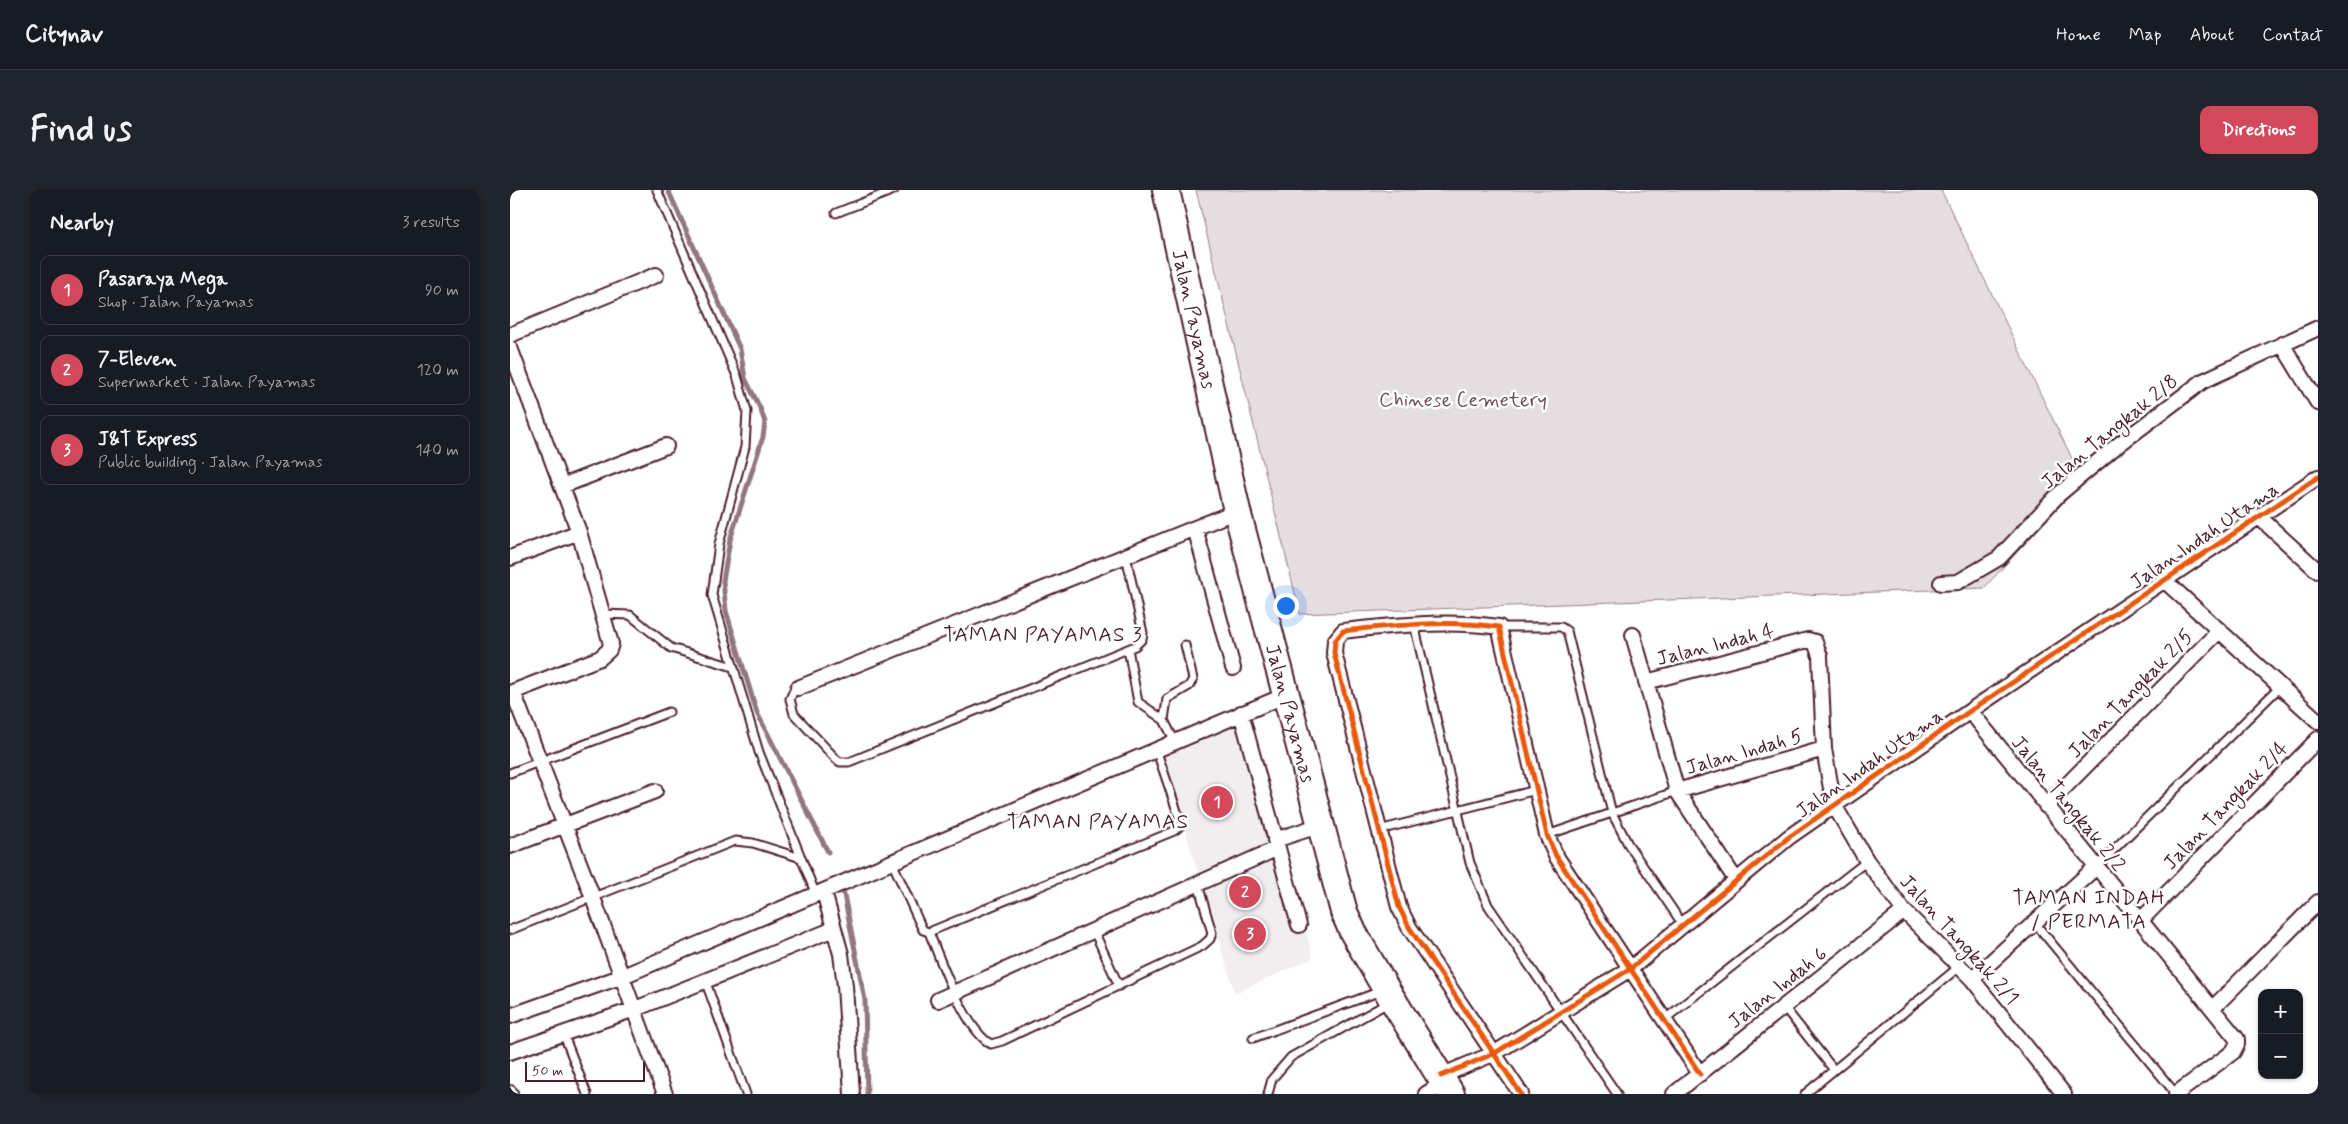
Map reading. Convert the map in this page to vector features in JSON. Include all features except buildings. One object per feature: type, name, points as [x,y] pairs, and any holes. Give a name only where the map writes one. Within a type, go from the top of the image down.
[{"type":"highway","name":"Jalan Payamas","points":[[1166,190],[1237,511],[1344,912],[1353,932],[1390,994],[1441,1087]]},
{"type":"street","points":[[510,335],[656,275]]},
{"type":"street","name":"Jalan Tangkak 2/8","points":[[1941,583],[1958,582],[1999,558],[2071,484],[2203,381],[2318,328]]},
{"type":"street","points":[[2282,344],[2318,403]]},
{"type":"street","points":[[510,348],[579,532],[611,644],[605,655],[512,693],[566,825],[665,1094]]},
{"type":"street","points":[[562,486],[666,446]]},
{"type":"street","name":"Jalan Indah Utama","points":[[1441,1087],[1630,969],[1684,926],[1759,860],[1834,805],[1970,711],[2318,477]]},
{"type":"street","points":[[798,688],[1237,511]]},
{"type":"street","points":[[2260,517],[2318,570]]},
{"type":"street","points":[[1195,528],[1233,668]]},
{"type":"street","points":[[510,558],[579,532]]},
{"type":"street","points":[[2164,580],[2318,721]]},
{"type":"street","points":[[1521,1094],[1409,927],[1399,907],[1333,647],[1338,635],[1344,631],[1414,624],[1470,623],[1499,627],[1546,835],[1563,869],[1700,1074]]},
{"type":"street","name":"Jalan Tangkak 2/5","points":[[2046,806],[2220,630]]},
{"type":"street","points":[[1633,635],[1677,791],[1736,880]]},
{"type":"street","name":"Jalan Indah 4","points":[[1646,682],[1812,640],[1818,647],[1824,749]]},
{"type":"street","points":[[510,1016],[623,976],[1286,695]]},
{"type":"street","name":"Jalan Tangkak 2/2","points":[[1970,711],[2234,1035],[2237,1044],[2233,1052],[2176,1094]]},
{"type":"street","points":[[1241,713],[1299,925]]},
{"type":"street","name":"Jalan Tangkak 2/4","points":[[2140,921],[2318,739]]},
{"type":"street","name":"Jalan Indah 5","points":[[1677,791],[1824,749],[1834,805]]},
{"type":"street","points":[[510,846],[655,790]]},
{"type":"street","name":"Jalan Tangkak 2/1","points":[[1834,805],[1867,861],[1904,911],[1972,979],[2064,1094]]},
{"type":"street","points":[[938,1000],[1198,884],[1277,844],[1321,825]]},
{"type":"street","points":[[1972,979],[2096,868]]},
{"type":"street","points":[[820,893],[834,929],[841,954],[852,1094]]},
{"type":"street","points":[[2213,1008],[2318,902]]},
{"type":"street","name":"Jalan Indah 6","points":[[1674,1094],[1904,911]]},
{"type":"street","points":[[510,1052],[635,1009],[834,929]]},
{"type":"lane","points":[[657,190],[737,376],[747,411],[745,447],[719,544],[712,595],[759,752],[801,858],[820,893]]},
{"type":"lane","points":[[836,213],[894,190]]},
{"type":"lane","points":[[798,688],[794,690],[790,698],[794,714],[836,759],[844,763],[1128,649],[1139,642],[1143,633],[1126,556]]},
{"type":"lane","points":[[603,614],[630,615],[671,648],[733,667]]},
{"type":"lane","points":[[1414,624],[1470,863],[1488,905],[1617,1094]]},
{"type":"lane","points":[[1499,627],[1561,627],[1567,631],[1612,813],[1628,844],[1684,926]]},
{"type":"lane","points":[[1164,720],[1167,699],[1189,686],[1193,679],[1185,645]]},
{"type":"lane","points":[[1128,649],[1138,702],[1164,720],[1175,742]]},
{"type":"lane","points":[[2096,868],[2281,686]]},
{"type":"lane","points":[[510,773],[669,712]]},
{"type":"lane","points":[[928,932],[1174,831],[1180,826],[1180,820],[1156,750]]},
{"type":"lane","points":[[1379,830],[1536,790]]},
{"type":"lane","points":[[1546,835],[1677,791]]},
{"type":"lane","points":[[510,930],[735,841],[753,842],[801,858]]},
{"type":"lane","points":[[1665,1019],[1867,861]]},
{"type":"lane","points":[[892,862],[920,924],[928,932],[955,993],[979,1035],[992,1044],[1202,946],[1210,939],[1212,933],[1198,884]]},
{"type":"lane","points":[[2035,923],[2176,1094]]},
{"type":"lane","points":[[1094,931],[1119,986]]},
{"type":"lane","points":[[1805,1094],[1960,966]]},
{"type":"lane","points":[[705,980],[746,1094]]},
{"type":"lane","points":[[1253,1038],[1390,994]]},
{"type":"lane","points":[[1268,1094],[1272,1079],[1291,1056],[1390,994]]},
{"type":"lane","points":[[1784,1007],[1834,1070]]},
{"type":"lane","points":[[563,1033],[587,1094]]},
{"type":"shaded area","points":[[1249,717],[1313,958],[1235,993],[1161,752]]},
{"type":"green space","name":"Chinese Cemetery","points":[[1196,190],[1941,190],[2083,481],[1984,588],[1300,614]]},
{"type":"waterway","points":[[668,190],[740,349],[745,378],[765,422],[763,437],[730,540],[723,581],[726,611],[757,713],[828,852]]},
{"type":"waterway","points":[[843,890],[865,1000],[867,1094]]},
{"type":"cycle path","points":[[1441,1076],[1495,1053],[1630,969],[1789,837],[1970,711],[2318,477]]},
{"type":"cycle path","points":[[1521,1094],[1409,927],[1399,907],[1334,653],[1335,641],[1343,631],[1402,625],[1440,624],[1499,627],[1547,835],[1556,856],[1700,1074]]},
{"type":"place","name":"Pasaraya Mega","points":[[1217,802]]},
{"type":"place","name":"7-Eleven","points":[[1245,892]]},
{"type":"place","name":"J&T Express","points":[[1250,934]]},
{"type":"district","name":"TAMAN PAYAMAS 3","points":[[1043,634]]},
{"type":"district","name":"TAMAN PAYAMAS","points":[[1098,821]]},
{"type":"district","name":"TAMAN INDAH / PERMATA","points":[[2089,909]]}]
